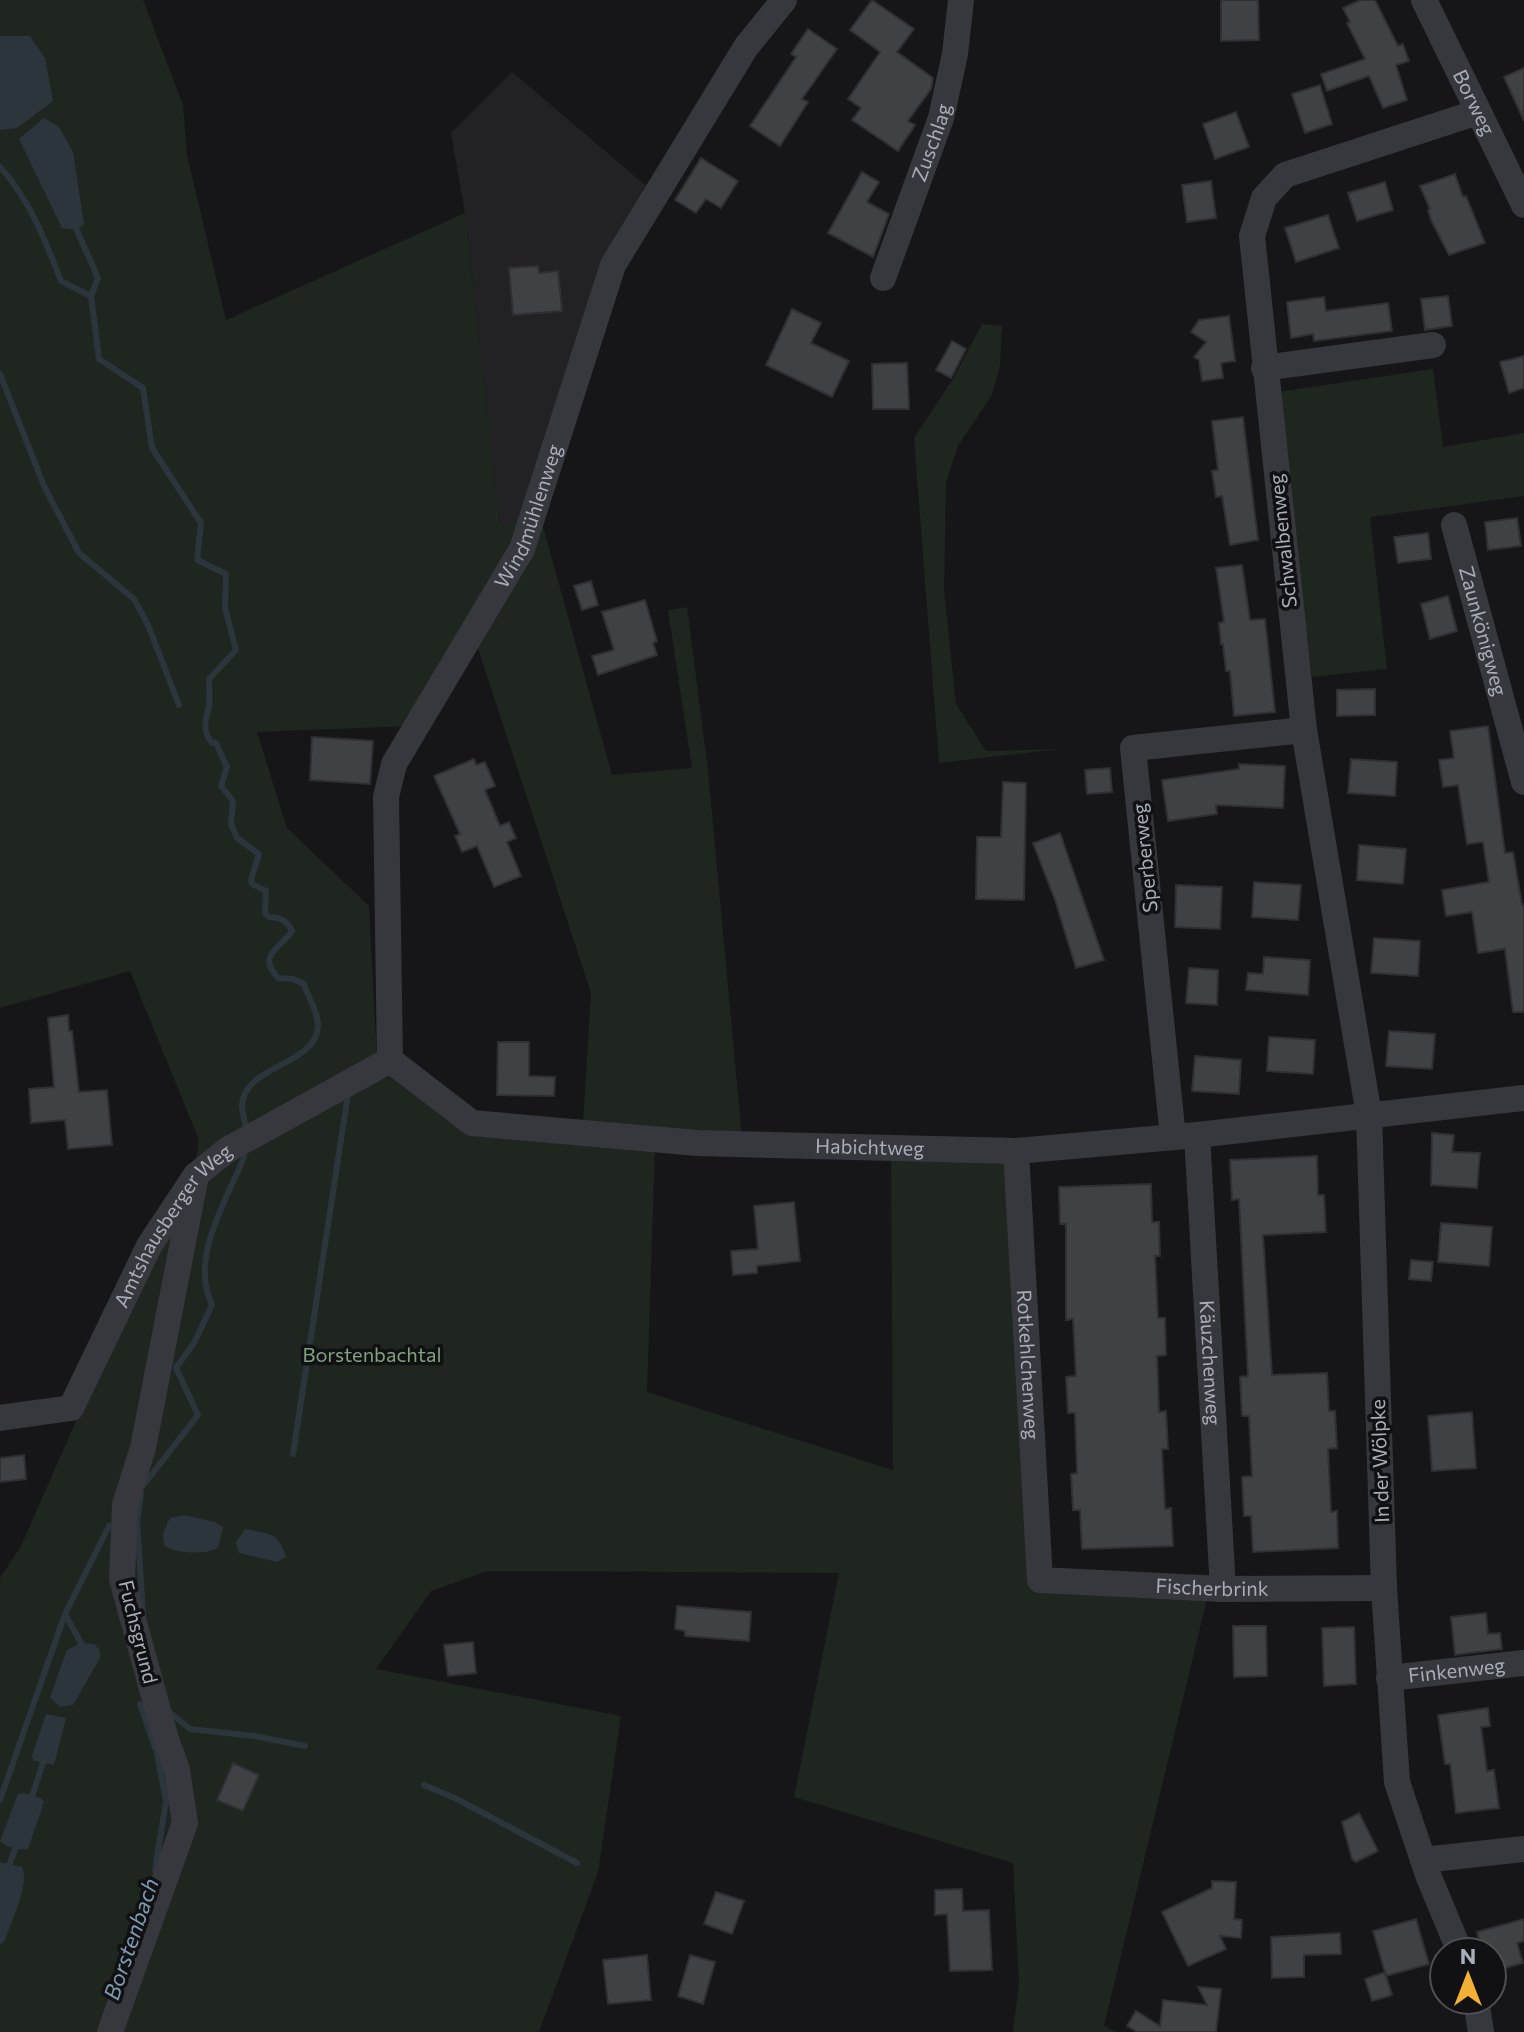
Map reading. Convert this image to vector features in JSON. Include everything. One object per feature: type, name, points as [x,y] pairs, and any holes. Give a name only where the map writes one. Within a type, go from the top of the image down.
[{"type":"street","name":"Windmühlenweg","points":[[390,1060],[386,797],[394,764],[522,549],[613,265],[746,47],[784,0]]},
{"type":"street","name":"Zuschlag","points":[[883,278],[941,118],[955,54],[961,0]]},
{"type":"street","name":"Borweg","points":[[1424,0],[1524,205]]},
{"type":"street","name":"Schwalbenweg","points":[[1369,1115],[1304,730],[1252,236],[1264,198],[1285,175],[1478,112]]},
{"type":"street","points":[[1264,368],[1433,345]]},
{"type":"street","name":"Zaunkönigweg","points":[[1454,525],[1524,782]]},
{"type":"street","name":"Sperberweg","points":[[1185,1136],[1133,748],[1304,730]]},
{"type":"street","name":"Habichtweg","points":[[390,1060],[472,1123],[697,1143],[1016,1151],[1369,1115]]},
{"type":"street","name":"Amtshausberger Weg","points":[[0,1418],[71,1408],[149,1246],[196,1175],[227,1150],[390,1060]]},
{"type":"street","points":[[1369,1115],[1524,1098]]},
{"type":"street","name":"In der Wölpke","points":[[1369,1115],[1384,1588],[1397,1782],[1423,1860],[1454,1936]]},
{"type":"street","name":"Käuzchenweg","points":[[1185,1136],[1223,1589]]},
{"type":"street","name":"Rotkehlchenweg","points":[[1016,1151],[1040,1580]]},
{"type":"street","name":"Fuchsgrund","points":[[110,2032],[185,1823],[177,1770],[122,1579],[125,1505],[143,1448],[196,1175]]},
{"type":"street","name":"Fischerbrink","points":[[1040,1580],[1223,1589],[1384,1588]]},
{"type":"street","name":"Finkenweg","points":[[1389,1678],[1524,1663]]},
{"type":"street","points":[[1423,1860],[1524,1849]]},
{"type":"shaded area","points":[[0,36],[30,36],[45,58],[53,101],[17,128],[0,130]]},
{"type":"shaded area","points":[[512,72],[657,195],[618,268],[539,512],[500,527],[465,213],[451,133]]},
{"type":"shaded area","points":[[44,118],[59,127],[73,152],[84,224],[77,230],[62,228],[19,139]]},
{"type":"shaded area","points":[[184,1515],[215,1522],[223,1527],[218,1548],[191,1552],[164,1545],[163,1533],[170,1518]]},
{"type":"shaded area","points":[[245,1529],[272,1535],[280,1542],[286,1557],[277,1562],[239,1553],[236,1542]]},
{"type":"shaded area","points":[[81,1643],[94,1644],[100,1650],[100,1658],[73,1705],[60,1707],[50,1697],[67,1650]]},
{"type":"shaded area","points":[[46,1714],[66,1718],[54,1765],[33,1760],[32,1756]]},
{"type":"shaded area","points":[[18,1794],[41,1798],[44,1802],[28,1849],[17,1849],[0,1841]]},
{"type":"shaded area","points":[[0,1862],[22,1867],[24,1883],[5,1940],[0,1945]]},
{"type":"green space","name":"Borstenbachtal","points":[[0,0],[143,0],[183,105],[187,155],[226,320],[465,213],[500,526],[539,512],[612,775],[692,768],[668,610],[687,607],[708,770],[743,1149],[655,1146],[647,1392],[893,1470],[891,1153],[1005,1157],[1033,1583],[1208,1595],[1104,2026],[1116,2032],[1013,2032],[1019,1984],[1013,1863],[794,1797],[839,1573],[488,1571],[431,1591],[376,1669],[621,1716],[598,1872],[539,2032],[0,2032],[0,1578],[21,1546],[149,1255],[192,1184],[199,1140],[130,971],[0,1008]],"holes":[[[471,627],[591,993],[582,1139],[467,1133],[377,1058],[369,906],[287,828],[257,732],[411,726]]]},
{"type":"green space","points":[[982,324],[1002,326],[1000,365],[992,395],[958,446],[946,482],[944,590],[956,704],[986,751],[1060,749],[939,763],[914,438],[953,379]]},
{"type":"green space","points":[[1433,369],[1443,447],[1524,433],[1524,496],[1370,517],[1387,669],[1312,677],[1278,392]]},
{"type":"building","points":[[872,0],[914,29],[897,52],[933,78],[931,89],[908,121],[915,125],[898,151],[852,120],[861,108],[848,99],[880,52],[850,30]]},
{"type":"building","points":[[1221,0],[1258,0],[1259,40],[1221,41]]},
{"type":"building","points":[[1360,0],[1375,0],[1398,46],[1403,44],[1409,61],[1396,65],[1407,100],[1383,108],[1369,76],[1327,91],[1321,74],[1365,59],[1343,8]]},
{"type":"building","points":[[808,29],[837,49],[802,99],[808,102],[780,146],[750,126],[796,57],[791,54]]},
{"type":"building","points":[[1524,68],[1524,121],[1504,77]]},
{"type":"building","points":[[1320,85],[1332,124],[1305,133],[1292,94]]},
{"type":"building","points":[[1236,112],[1249,147],[1215,159],[1203,124]]},
{"type":"building","points":[[701,158],[738,181],[721,208],[706,199],[696,213],[675,200]]},
{"type":"building","points":[[862,172],[879,182],[867,202],[889,214],[873,257],[828,233]]},
{"type":"building","points":[[1455,174],[1485,243],[1449,255],[1431,220],[1430,209],[1420,186]]},
{"type":"building","points":[[1211,181],[1216,218],[1187,222],[1182,185]]},
{"type":"building","points":[[1385,182],[1393,210],[1357,221],[1348,193]]},
{"type":"building","points":[[1328,215],[1339,248],[1296,262],[1285,228]]},
{"type":"building","points":[[538,266],[539,273],[558,271],[562,311],[513,315],[509,268]]},
{"type":"building","points":[[1448,296],[1452,326],[1425,330],[1421,299]]},
{"type":"building","points":[[1324,297],[1326,311],[1388,303],[1392,331],[1314,341],[1313,334],[1291,338],[1287,302]]},
{"type":"building","points":[[792,309],[821,323],[811,343],[849,361],[832,397],[766,365]]},
{"type":"building","points":[[1229,316],[1235,361],[1221,363],[1223,378],[1202,381],[1199,360],[1194,357],[1206,342],[1191,332],[1199,320]]},
{"type":"building","points":[[952,341],[966,349],[951,378],[936,370]]},
{"type":"building","points":[[1524,356],[1524,388],[1509,393],[1500,362]]},
{"type":"building","points":[[907,363],[909,409],[873,409],[872,364]]},
{"type":"building","points":[[1243,417],[1258,540],[1230,545],[1222,496],[1216,497],[1212,471],[1218,470],[1212,421]]},
{"type":"building","points":[[1517,518],[1521,546],[1488,550],[1485,522]]},
{"type":"building","points":[[1428,533],[1431,559],[1398,563],[1394,537]]},
{"type":"building","points":[[1242,565],[1250,620],[1265,619],[1275,712],[1234,716],[1230,671],[1226,671],[1221,644],[1219,623],[1224,622],[1216,568]]},
{"type":"building","points":[[591,581],[598,605],[582,610],[574,586]]},
{"type":"building","points":[[1448,596],[1457,631],[1430,639],[1421,604]]},
{"type":"building","points":[[645,600],[657,641],[653,643],[657,655],[598,675],[592,656],[614,650],[602,612]]},
{"type":"building","points":[[1375,689],[1375,715],[1337,716],[1337,690]]},
{"type":"building","points":[[1488,726],[1505,853],[1513,852],[1524,904],[1524,1012],[1513,1012],[1505,949],[1478,953],[1472,912],[1446,916],[1442,890],[1489,882],[1483,842],[1467,844],[1458,785],[1443,787],[1439,760],[1454,758],[1450,731]]},
{"type":"building","points":[[312,737],[373,741],[370,784],[310,780]]},
{"type":"building","points":[[474,759],[476,765],[485,762],[495,786],[485,790],[500,826],[509,822],[516,838],[507,842],[521,876],[494,887],[477,846],[462,852],[455,836],[460,834],[434,776]]},
{"type":"building","points":[[1351,759],[1397,762],[1395,796],[1348,793]]},
{"type":"building","points":[[1239,764],[1285,766],[1283,808],[1216,805],[1217,814],[1168,821],[1162,780],[1239,769]]},
{"type":"building","points":[[1110,768],[1112,792],[1087,794],[1085,770]]},
{"type":"building","points":[[1003,782],[1026,783],[1024,900],[976,899],[977,837],[1001,837]]},
{"type":"building","points":[[1060,833],[1104,960],[1076,968],[1033,843]]},
{"type":"building","points":[[1359,845],[1406,849],[1403,884],[1357,880]]},
{"type":"building","points":[[1254,882],[1301,885],[1298,920],[1252,917]]},
{"type":"building","points":[[1176,885],[1222,887],[1220,929],[1175,927]]},
{"type":"building","points":[[1374,938],[1420,941],[1418,976],[1371,973]]},
{"type":"building","points":[[1264,957],[1310,960],[1308,995],[1246,990],[1248,973],[1263,974]]},
{"type":"building","points":[[1189,968],[1218,970],[1217,1005],[1186,1003]]},
{"type":"building","points":[[68,1015],[79,1092],[107,1090],[112,1145],[68,1149],[65,1120],[31,1123],[29,1089],[54,1087],[48,1018]]},
{"type":"building","points":[[1389,1031],[1435,1034],[1432,1069],[1386,1066]]},
{"type":"building","points":[[1269,1037],[1315,1040],[1313,1074],[1267,1071]]},
{"type":"building","points":[[498,1042],[529,1042],[529,1076],[555,1077],[554,1096],[497,1095]]},
{"type":"building","points":[[1195,1056],[1241,1060],[1239,1094],[1192,1091]]},
{"type":"building","points":[[1432,1133],[1454,1135],[1452,1152],[1480,1153],[1477,1188],[1431,1185]]},
{"type":"building","points":[[1317,1156],[1318,1195],[1324,1195],[1326,1232],[1263,1235],[1272,1375],[1327,1373],[1329,1411],[1335,1411],[1337,1448],[1328,1449],[1331,1512],[1337,1511],[1338,1548],[1253,1552],[1251,1516],[1244,1516],[1242,1477],[1252,1476],[1249,1416],[1242,1416],[1240,1377],[1248,1376],[1239,1199],[1232,1200],[1230,1160]]},
{"type":"building","points":[[1151,1184],[1152,1222],[1159,1222],[1160,1256],[1155,1256],[1158,1318],[1165,1318],[1166,1355],[1157,1356],[1159,1412],[1166,1411],[1168,1449],[1162,1449],[1165,1509],[1171,1508],[1173,1546],[1082,1549],[1080,1510],[1073,1510],[1071,1474],[1077,1473],[1075,1413],[1068,1413],[1066,1377],[1076,1376],[1073,1319],[1066,1320],[1066,1224],[1060,1224],[1059,1187]]},
{"type":"building","points":[[794,1202],[800,1261],[757,1266],[757,1273],[733,1275],[731,1251],[758,1249],[754,1206]]},
{"type":"building","points":[[1441,1223],[1492,1227],[1489,1266],[1438,1262]]},
{"type":"building","points":[[1411,1260],[1433,1262],[1431,1281],[1409,1279]]},
{"type":"building","points":[[1472,1412],[1476,1468],[1432,1471],[1428,1416]]},
{"type":"building","points":[[24,1455],[26,1479],[0,1482],[0,1458]]},
{"type":"building","points":[[677,1606],[751,1612],[749,1641],[685,1636],[685,1631],[675,1629]]},
{"type":"building","points":[[1486,1613],[1488,1634],[1500,1633],[1502,1649],[1455,1655],[1451,1617]]},
{"type":"building","points":[[1233,1626],[1266,1626],[1267,1676],[1234,1677]]},
{"type":"building","points":[[1354,1627],[1356,1684],[1324,1686],[1322,1628]]},
{"type":"building","points":[[473,1642],[476,1673],[448,1676],[444,1645]]},
{"type":"building","points":[[1488,1708],[1490,1726],[1481,1727],[1487,1771],[1494,1770],[1499,1808],[1456,1813],[1450,1764],[1445,1764],[1438,1715]]},
{"type":"building","points":[[233,1763],[259,1775],[243,1811],[217,1800]]},
{"type":"building","points":[[1359,1813],[1378,1851],[1356,1862],[1352,1859],[1342,1822]]},
{"type":"building","points":[[1212,1881],[1236,1882],[1234,1919],[1242,1920],[1241,1938],[1220,1936],[1226,1949],[1188,1966],[1162,1912],[1212,1888]]},
{"type":"building","points":[[962,1889],[963,1911],[989,1910],[992,1970],[950,1971],[947,1914],[935,1915],[935,1890]]},
{"type":"building","points":[[716,1892],[744,1901],[732,1934],[704,1924]]},
{"type":"building","points":[[1416,1919],[1428,1964],[1386,1976],[1373,1931]]},
{"type":"building","points":[[1524,1919],[1524,1941],[1517,1943],[1523,1963],[1508,1967],[1508,1936],[1478,1936],[1477,1932]]},
{"type":"building","points":[[1340,1933],[1341,1954],[1304,1955],[1304,1977],[1272,1978],[1271,1937]]},
{"type":"building","points":[[647,1955],[651,2000],[608,2004],[603,1960]]},
{"type":"building","points":[[690,1955],[715,1962],[703,2004],[678,1996]]},
{"type":"building","points":[[1385,1972],[1392,1995],[1372,2001],[1365,1979]]},
{"type":"building","points":[[1198,1987],[1221,1989],[1216,2032],[1137,2032],[1127,2026],[1136,2011],[1160,2026],[1163,2000],[1207,2005]]},
{"type":"waterway","name":"Borstenbach","points":[[0,167],[28,206],[61,281],[91,296],[99,359],[143,388],[152,448],[201,523],[197,560],[226,574],[225,608],[236,650],[209,679],[205,729],[212,743],[216,743],[227,767],[221,786],[233,801],[231,824],[237,838],[259,854],[252,884],[266,891],[265,913],[283,920],[292,931],[273,952],[269,963],[278,978],[304,984],[318,1020],[314,1039],[306,1049],[255,1081],[246,1091],[242,1105],[245,1124]]},
{"type":"waterway","points":[[75,226],[98,278],[91,296]]},
{"type":"waterway","points":[[0,374],[44,486],[79,553],[134,599],[148,625],[179,705]]},
{"type":"waterway","points":[[293,1454],[348,1094]]},
{"type":"waterway","name":"Borstenbach","points":[[142,1487],[198,1415],[176,1368],[194,1343],[212,1305],[206,1287],[207,1249],[244,1157]]},
{"type":"waterway","name":"Borstenbach","points":[[141,1494],[137,1521],[143,1614]]},
{"type":"waterway","name":"Borstenbach","points":[[0,1800],[65,1614],[109,1526]]},
{"type":"waterway","points":[[65,1614],[81,1643],[78,1650]]},
{"type":"waterway","name":"Borstenbach","points":[[140,1704],[157,1753],[166,1801],[155,1870]]},
{"type":"waterway","points":[[168,1711],[190,1729],[254,1736],[305,1746]]},
{"type":"waterway","points":[[30,1803],[45,1756]]},
{"type":"waterway","points":[[424,1785],[455,1798],[577,1863]]},
{"type":"waterway","points":[[7,1871],[17,1844]]}]
